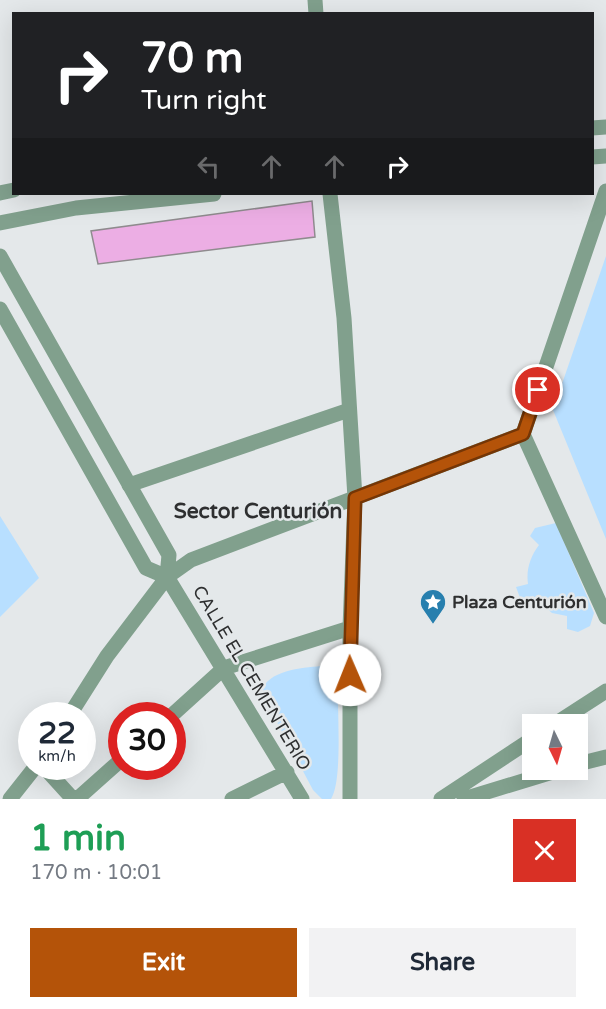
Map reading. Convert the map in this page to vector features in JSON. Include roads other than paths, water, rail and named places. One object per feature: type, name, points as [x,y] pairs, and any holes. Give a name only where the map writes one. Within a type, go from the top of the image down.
[{"type":"street","points":[[606,191],[523,434],[606,617]]},
{"type":"street","points":[[0,223],[76,208],[204,195]]},
{"type":"street","points":[[330,195],[344,318],[355,498],[350,628],[350,799]]},
{"type":"street","points":[[0,256],[169,555],[167,577]]},
{"type":"street","points":[[0,309],[146,568],[167,577]]},
{"type":"street","points":[[129,485],[349,410]]},
{"type":"street","points":[[78,702],[107,656],[167,577],[191,560],[523,434]]},
{"type":"street","name":"CALLE EL CEMENTERIO","points":[[167,577],[302,799]]},
{"type":"street","points":[[186,702],[224,668],[350,628]]},
{"type":"street","points":[[570,714],[606,691]]},
{"type":"street","points":[[441,799],[522,746]]},
{"type":"street","points":[[588,762],[606,758]]},
{"type":"street","points":[[57,780],[75,799],[108,771]]},
{"type":"street","points":[[232,799],[287,772]]},
{"type":"street","points":[[10,799],[25,780]]},
{"type":"street","points":[[464,799],[526,780]]},
{"type":"place","name":"Plaza Centurión","points":[[433,625]]},
{"type":"district","name":"Sector Centurión","points":[[258,511]]}]
